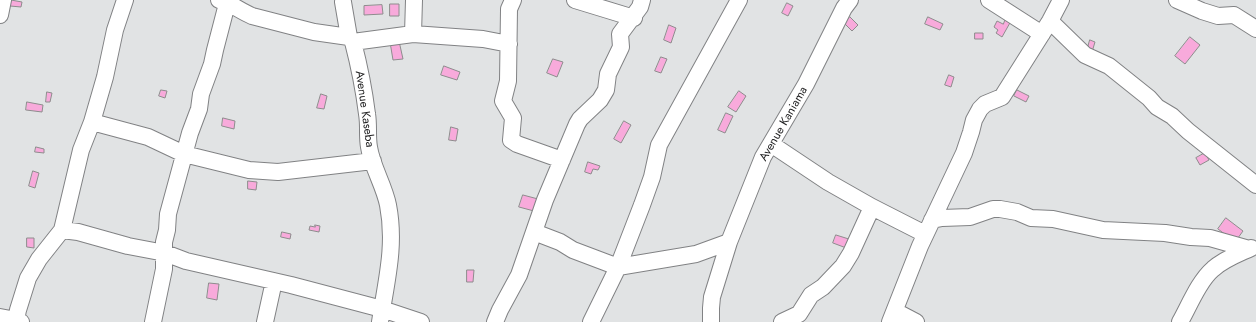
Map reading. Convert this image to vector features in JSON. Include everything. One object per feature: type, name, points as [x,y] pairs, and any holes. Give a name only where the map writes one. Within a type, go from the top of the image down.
[{"type":"street","points":[[0,15],[3,0]]},
{"type":"street","points":[[0,317],[19,321],[18,310],[28,278],[39,259],[62,230],[81,150],[92,122],[105,77],[115,30],[125,0]]},
{"type":"street","points":[[413,34],[414,0]]},
{"type":"street","points":[[513,0],[509,9],[508,81],[503,101],[513,118],[511,140],[517,144],[562,160]]},
{"type":"street","points":[[575,0],[634,18]]},
{"type":"street","points":[[495,322],[500,310],[520,275],[545,200],[577,124],[580,119],[600,100],[606,90],[608,74],[621,47],[620,34],[634,18],[642,0]]},
{"type":"street","points":[[591,322],[618,267],[652,177],[659,145],[739,0]]},
{"type":"street","name":"Avenue Kaniama","points":[[710,322],[712,297],[729,242],[763,157],[806,84],[844,8],[850,0]]},
{"type":"street","points":[[989,0],[1046,27],[1085,55],[1109,66],[1149,98],[1157,107],[1172,116],[1188,131],[1256,185]]},
{"type":"street","points":[[916,322],[892,316],[925,234],[964,153],[974,120],[980,109],[985,104],[1002,97],[1046,27],[1061,0]]},
{"type":"street","points":[[1177,0],[1218,16],[1229,14],[1237,16],[1256,29]]},
{"type":"street","points":[[153,322],[164,269],[164,242],[167,230],[168,214],[184,154],[212,64],[225,1],[242,12],[252,16],[351,40],[413,34],[483,39],[509,44]]},
{"type":"street","name":"Avenue Kaseba","points":[[343,2],[367,114],[369,147],[373,161],[384,186],[392,232],[389,277],[381,315]]},
{"type":"street","points":[[92,122],[148,137],[184,154],[249,170],[278,172],[373,161]]},
{"type":"street","points":[[771,144],[828,182],[872,207],[925,234]]},
{"type":"street","points":[[782,322],[799,314],[811,295],[823,287],[842,266],[851,253],[872,207]]},
{"type":"street","points":[[932,220],[942,218],[970,217],[993,209],[1000,209],[1016,212],[1031,218],[1053,219],[1103,230],[1164,233],[1210,238],[1253,248]]},
{"type":"street","points":[[62,230],[78,232],[128,246],[164,252],[186,261],[274,281],[381,315],[421,322]]},
{"type":"street","points":[[534,232],[560,242],[573,250],[618,267],[696,254],[729,242]]},
{"type":"street","points":[[1180,322],[1203,281],[1213,269],[1233,256],[1253,248]]},
{"type":"street","points":[[265,322],[274,281]]},
{"type":"building","points":[[11,0],[22,2],[21,7],[10,6]]},
{"type":"building","points":[[787,3],[793,6],[788,16],[782,13]]},
{"type":"building","points":[[390,4],[399,4],[399,16],[390,16]]},
{"type":"building","points":[[382,5],[383,14],[364,15],[364,6]]},
{"type":"building","points":[[850,17],[858,25],[852,31],[844,23]]},
{"type":"building","points":[[928,17],[943,24],[940,30],[925,24]]},
{"type":"building","points":[[1006,18],[1011,21],[1002,37],[996,33],[998,30],[994,27],[997,21],[1003,24]]},
{"type":"building","points":[[669,25],[676,28],[671,43],[664,40]]},
{"type":"building","points":[[975,33],[983,33],[983,39],[975,39]]},
{"type":"building","points":[[1190,37],[1200,45],[1185,64],[1175,56]]},
{"type":"building","points":[[1090,40],[1095,42],[1092,52],[1087,51]]},
{"type":"building","points":[[399,41],[403,59],[393,60],[390,42]]},
{"type":"building","points":[[661,57],[667,59],[661,73],[655,71]]},
{"type":"building","points":[[553,59],[563,62],[557,77],[547,73]]},
{"type":"building","points":[[444,66],[460,72],[457,80],[441,75]]},
{"type":"building","points":[[949,75],[954,77],[951,87],[945,85]]},
{"type":"building","points":[[161,90],[167,91],[165,98],[159,96]]},
{"type":"building","points":[[1017,90],[1029,96],[1026,102],[1014,96]]},
{"type":"building","points":[[739,91],[746,96],[736,112],[728,107]]},
{"type":"building","points":[[47,92],[52,93],[50,102],[46,102]]},
{"type":"building","points":[[321,94],[327,96],[324,109],[317,108]]},
{"type":"building","points":[[27,102],[43,105],[42,112],[26,110]]},
{"type":"building","points":[[726,113],[733,116],[725,133],[718,130]]},
{"type":"building","points":[[223,118],[235,121],[234,129],[222,126]]},
{"type":"building","points":[[624,121],[631,125],[621,143],[614,139]]},
{"type":"building","points":[[451,127],[458,129],[456,141],[449,140]]},
{"type":"building","points":[[36,147],[44,149],[44,153],[35,152]]},
{"type":"building","points":[[1205,153],[1209,160],[1200,165],[1196,158]]},
{"type":"building","points":[[588,162],[600,166],[598,170],[593,169],[591,174],[585,172]]},
{"type":"building","points":[[33,171],[39,173],[35,188],[29,186]]},
{"type":"building","points":[[248,181],[257,182],[256,190],[248,189]]},
{"type":"building","points":[[523,195],[538,199],[534,211],[519,207]]},
{"type":"building","points":[[1226,218],[1243,231],[1235,242],[1218,229]]},
{"type":"building","points":[[315,225],[320,226],[319,232],[309,230],[310,226],[315,227]]},
{"type":"building","points":[[282,232],[291,234],[290,239],[281,237]]},
{"type":"building","points":[[836,235],[852,240],[849,249],[833,243]]},
{"type":"building","points":[[27,238],[34,238],[34,248],[27,247]]},
{"type":"building","points":[[467,270],[474,270],[473,282],[467,282]]},
{"type":"building","points":[[209,283],[219,284],[217,300],[207,298]]}]
